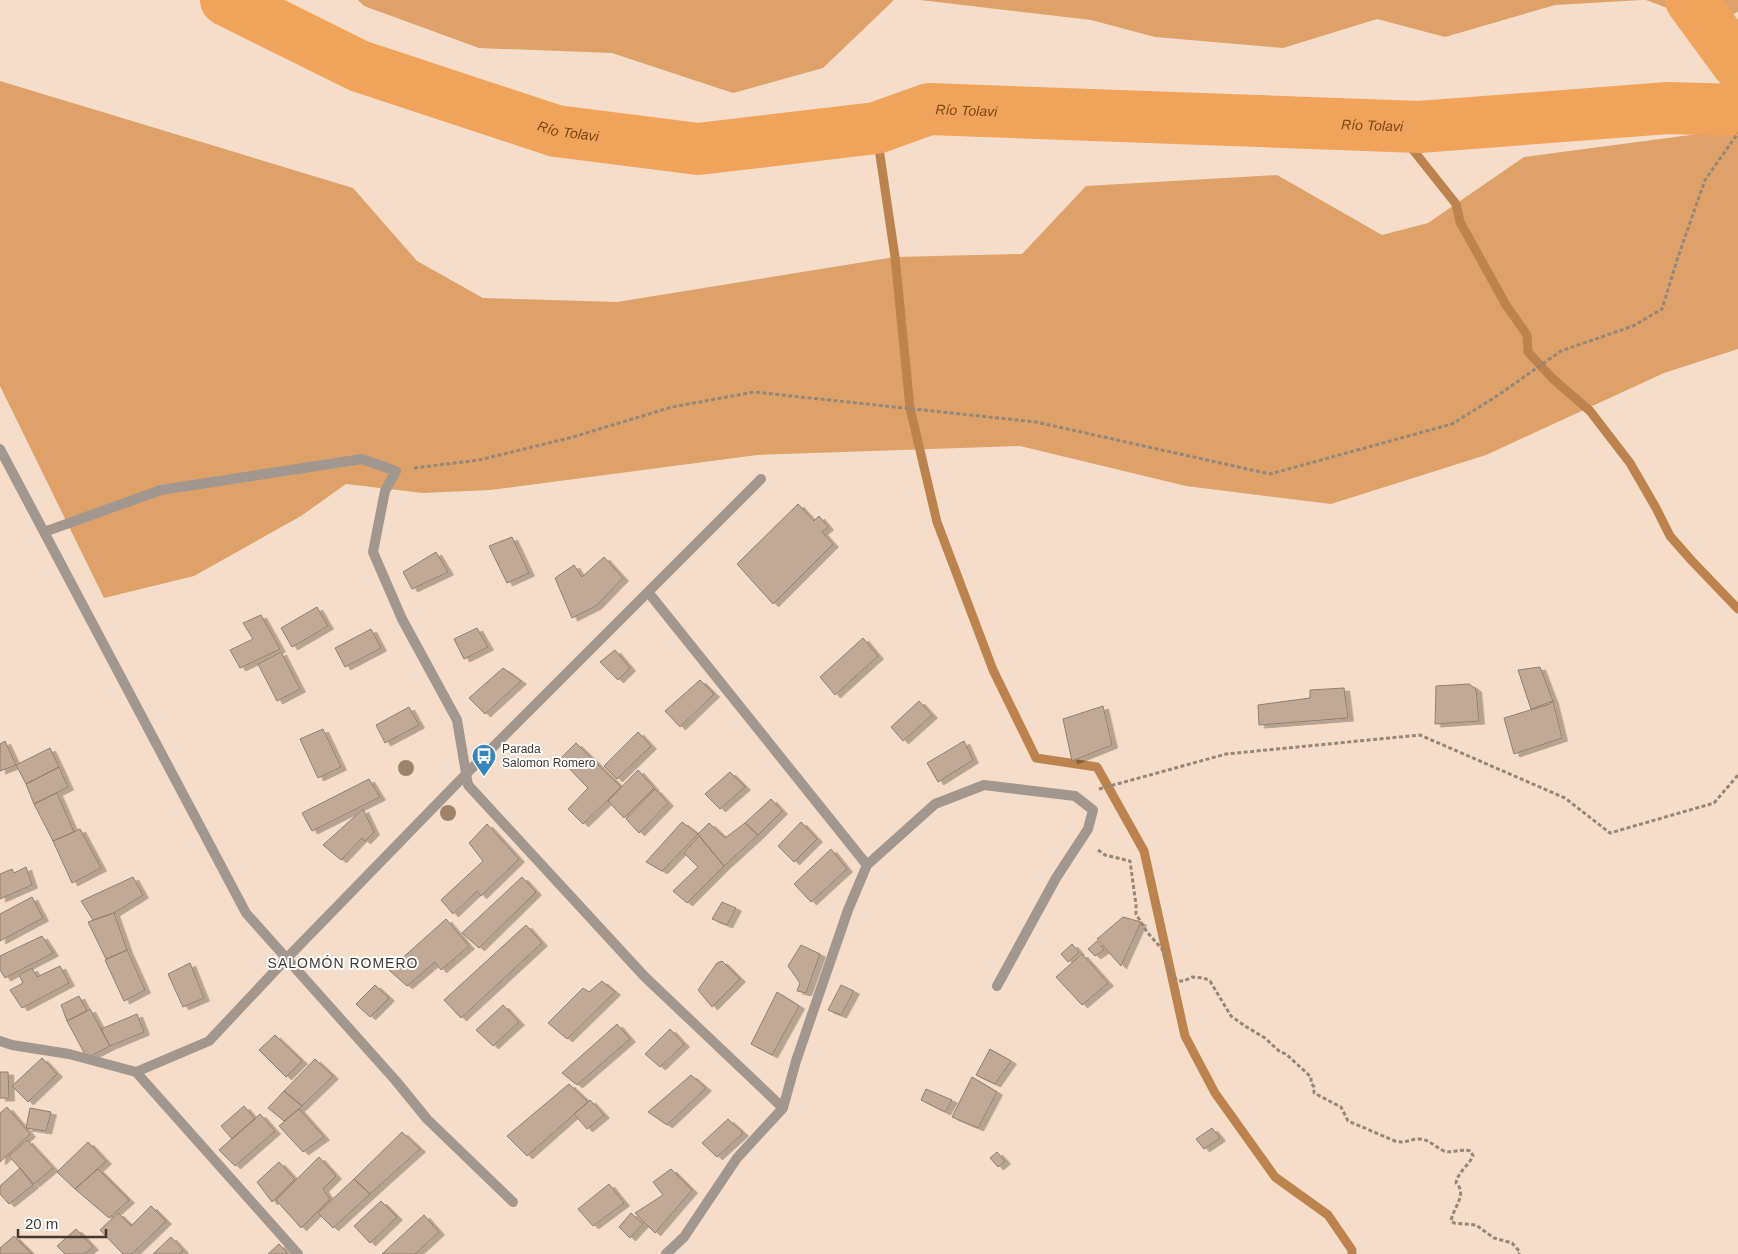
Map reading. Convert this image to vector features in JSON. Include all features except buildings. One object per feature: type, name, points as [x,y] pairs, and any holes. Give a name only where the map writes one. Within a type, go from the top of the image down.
[{"type":"street","points":[[0,449],[246,913],[396,1081],[427,1119],[513,1202]]},
{"type":"street","points":[[44,532],[161,490],[362,459],[396,471],[385,491],[373,552],[402,619],[457,720],[468,784],[645,976],[783,1108]]},
{"type":"street","points":[[136,1072],[209,1041],[467,773],[761,479]]},
{"type":"street","points":[[648,592],[867,865]]},
{"type":"street","points":[[666,1254],[684,1237],[737,1158],[783,1108],[796,1061],[842,927],[867,865],[935,804],[984,784],[1075,796],[1093,810],[1088,829],[1056,878],[997,986]]},
{"type":"street","points":[[0,1041],[12,1045],[69,1054],[136,1072],[298,1254]]},
{"type":"path","points":[[396,471],[479,460],[573,437],[672,406],[754,392],[1036,422],[1270,474],[1452,424],[1500,394],[1561,351],[1633,326],[1662,309],[1678,257],[1706,180],[1738,133]]},
{"type":"path","points":[[1075,796],[1226,754],[1420,735],[1565,798],[1610,833],[1714,803],[1738,775]]},
{"type":"path","points":[[1084,833],[1098,850],[1105,855],[1130,861],[1136,914],[1147,932],[1162,949],[1174,978],[1179,981],[1189,980],[1192,977],[1204,978],[1210,981],[1232,1016],[1286,1054],[1311,1077],[1314,1093],[1341,1107],[1348,1121],[1402,1143],[1419,1139],[1426,1140],[1450,1152],[1463,1149],[1471,1151],[1473,1156],[1471,1160],[1456,1178],[1456,1183],[1461,1188],[1461,1193],[1451,1221],[1454,1223],[1476,1225],[1494,1238],[1512,1243],[1520,1252],[1519,1254]]},
{"type":"shaded area","points":[[358,0],[894,0],[823,68],[733,93],[612,53],[479,48],[364,6]]},
{"type":"shaded area","points":[[920,0],[1642,0],[1555,5],[1445,37],[1377,19],[1283,48],[1155,37],[1091,20]]},
{"type":"shaded area","points":[[1646,0],[1738,0],[1738,12],[1710,24]]},
{"type":"shaded area","points":[[0,81],[353,188],[417,261],[483,298],[617,302],[895,257],[1022,254],[1086,186],[1277,175],[1382,235],[1428,223],[1524,157],[1728,130],[1738,133],[1738,349],[1664,373],[1486,455],[1331,504],[1186,486],[1020,446],[757,455],[490,490],[423,493],[346,484],[301,516],[194,576],[104,598],[0,386]]},
{"type":"waterway","name":"Río Tolavi","points":[[226,0],[359,66],[556,131],[698,149],[876,128],[929,109],[1419,127],[1668,108],[1738,110]]},
{"type":"waterway","points":[[1691,0],[1738,64]]},
{"type":"waterway","points":[[1394,126],[1456,204],[1460,222],[1506,305],[1527,335],[1528,352],[1552,378],[1590,411],[1630,463],[1670,536],[1738,609]]},
{"type":"waterway","points":[[876,128],[895,257],[910,408],[937,522],[993,670],[1036,758],[1097,767],[1144,851],[1185,1036],[1215,1093],[1275,1177],[1328,1215],[1352,1250],[1352,1254]]},
{"type":"place","name":"Parada Salomon Romero","points":[[484,777]]},
{"type":"district","name":"SALOMÓN ROMERO","points":[[343,963]]}]
